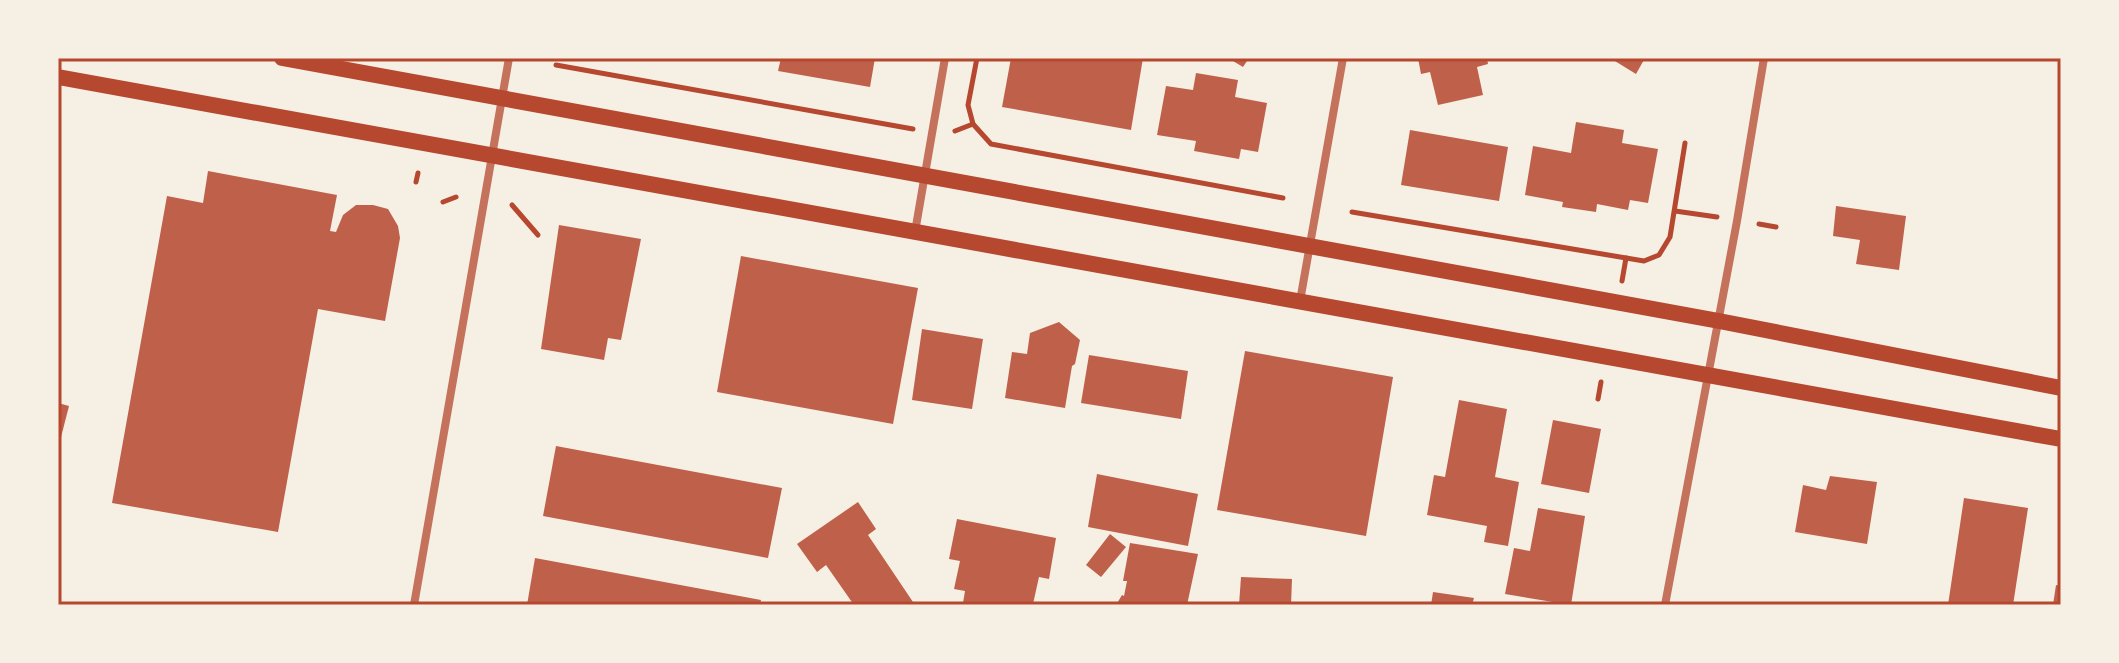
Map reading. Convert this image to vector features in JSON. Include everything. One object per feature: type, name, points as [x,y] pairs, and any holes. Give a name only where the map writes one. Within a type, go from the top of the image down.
[{"type":"main road","points":[[282,58],[1719,321],[2061,388]]},
{"type":"main road","points":[[58,77],[2061,439]]},
{"type":"street","points":[[414,605],[509,58]]},
{"type":"street","points":[[915,232],[945,58]]},
{"type":"street","points":[[1300,302],[1343,58]]},
{"type":"street","points":[[1665,605],[1710,374],[1764,58]]},
{"type":"path","points":[[566,66],[567,58]]},
{"type":"path","points":[[977,58],[968,105],[973,124],[991,144],[1283,198]]},
{"type":"path","points":[[556,65],[902,129]]},
{"type":"path","points":[[956,131],[973,124]]},
{"type":"path","points":[[1352,212],[1644,261],[1659,255],[1670,237],[1685,143]]},
{"type":"path","points":[[416,182],[418,173]]},
{"type":"path","points":[[443,202],[456,197]]},
{"type":"path","points":[[512,205],[538,235]]},
{"type":"path","points":[[1675,211],[1684,212]]},
{"type":"path","points":[[1621,282],[1626,258]]},
{"type":"path","points":[[1598,399],[1603,373]]},
{"type":"building","points":[[781,58],[875,58],[870,87],[778,71]]},
{"type":"building","points":[[1011,58],[1143,58],[1131,130],[1002,107]]},
{"type":"building","points":[[1228,58],[1249,58],[1243,67]]},
{"type":"building","points":[[1418,58],[1487,58],[1488,64],[1477,67],[1483,95],[1438,105],[1430,72],[1421,74]]},
{"type":"building","points":[[1610,58],[1645,58],[1636,74]]},
{"type":"building","points":[[1196,73],[1238,80],[1235,97],[1267,103],[1258,152],[1241,149],[1239,159],[1194,151],[1196,141],[1157,135],[1166,86],[1193,90]]},
{"type":"building","points":[[1576,122],[1624,130],[1622,143],[1658,149],[1648,203],[1630,200],[1628,210],[1597,204],[1596,212],[1562,207],[1563,202],[1525,195],[1533,146],[1571,153]]},
{"type":"building","points":[[1410,130],[1508,147],[1499,201],[1401,185]]},
{"type":"building","points":[[208,171],[337,195],[330,231],[336,232],[343,215],[356,205],[388,209],[398,226],[400,238],[385,321],[318,309],[278,532],[112,503],[167,196],[203,203]]},
{"type":"building","points":[[1836,206],[1906,216],[1899,270],[1856,264],[1860,240],[1833,236]]},
{"type":"building","points":[[559,225],[641,239],[621,340],[608,338],[604,360],[541,349]]},
{"type":"building","points":[[741,256],[918,288],[893,424],[717,392]]},
{"type":"building","points":[[1059,322],[1080,340],[1065,408],[1005,398],[1012,352],[1027,354],[1030,333]]},
{"type":"building","points":[[922,329],[983,339],[972,409],[912,400]]},
{"type":"building","points":[[1245,351],[1393,377],[1366,536],[1217,510]]},
{"type":"building","points":[[1089,355],[1188,371],[1181,419],[1081,403]]},
{"type":"building","points":[[1459,400],[1507,409],[1495,477],[1519,482],[1508,546],[1484,542],[1487,526],[1427,515],[1434,475],[1445,477]]},
{"type":"building","points":[[58,403],[69,406],[59,445],[58,445]]},
{"type":"building","points":[[1553,420],[1601,429],[1589,493],[1541,484]]},
{"type":"building","points":[[556,446],[782,488],[768,558],[543,516]]},
{"type":"building","points":[[1097,474],[1198,494],[1188,546],[1088,527]]},
{"type":"building","points":[[1830,476],[1877,482],[1867,544],[1795,532],[1803,485],[1826,490]]},
{"type":"building","points":[[1964,498],[2028,508],[2013,605],[1948,605]]},
{"type":"building","points":[[858,502],[876,529],[868,535],[915,605],[854,605],[826,565],[817,572],[797,544]]},
{"type":"building","points":[[1538,508],[1585,516],[1571,605],[1505,594],[1514,548],[1530,551]]},
{"type":"building","points":[[957,519],[1056,538],[1049,579],[1039,577],[1033,604],[963,603],[965,591],[954,589],[960,561],[949,559]]},
{"type":"building","points":[[1110,534],[1126,547],[1101,577],[1086,565]]},
{"type":"building","points":[[1130,543],[1198,554],[1187,605],[1116,605],[1124,596],[1127,581],[1123,581]]},
{"type":"building","points":[[535,558],[761,600],[760,605],[527,605]]},
{"type":"building","points":[[1241,577],[1292,579],[1291,605],[1239,605]]},
{"type":"building","points":[[2056,585],[2061,586],[2061,605],[2053,605]]},
{"type":"building","points":[[1433,592],[1474,598],[1472,605],[1431,605]]}]
